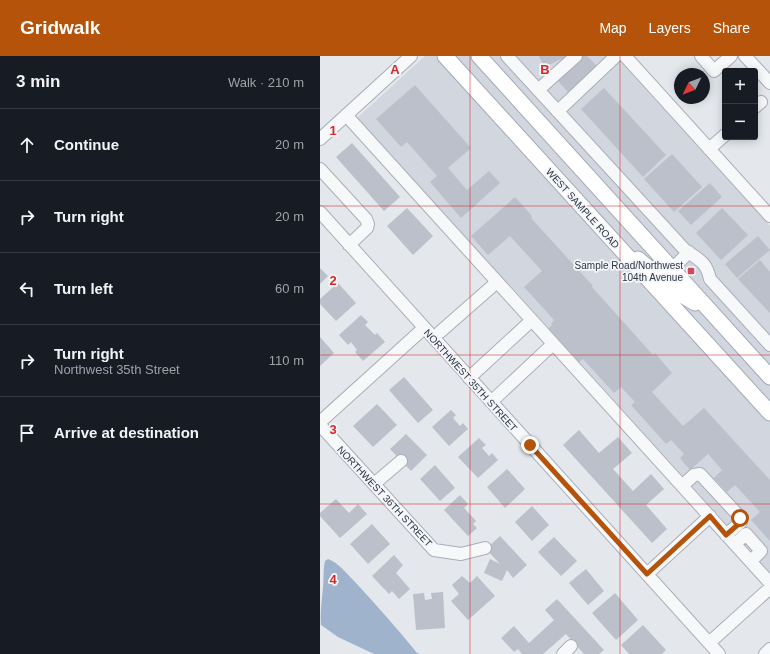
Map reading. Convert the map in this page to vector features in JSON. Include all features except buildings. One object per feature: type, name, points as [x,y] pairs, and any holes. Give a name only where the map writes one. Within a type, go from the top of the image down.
[{"type":"main road","name":"WEST SAMPLE ROAD","points":[[445,56],[770,414]]},
{"type":"main road","points":[[479,56],[770,377]]},
{"type":"main road","points":[[606,233],[652,270],[660,271],[672,269]]},
{"type":"main road","points":[[652,284],[665,284],[713,314]]},
{"type":"street","points":[[322,135],[411,56]]},
{"type":"street","points":[[507,56],[689,252],[701,260],[708,271],[710,279],[770,345]]},
{"type":"street","points":[[538,90],[576,56]]},
{"type":"street","points":[[625,56],[770,216]]},
{"type":"street","points":[[701,56],[714,71],[730,56]]},
{"type":"street","points":[[746,56],[770,83]]},
{"type":"street","points":[[558,111],[611,58]]},
{"type":"street","points":[[346,115],[770,583]]},
{"type":"street","points":[[709,149],[722,138]]},
{"type":"street","points":[[320,169],[366,219],[368,224],[367,228],[349,245]]},
{"type":"street","name":"NORTHWEST 35TH STREET","points":[[320,212],[719,654]]},
{"type":"street","points":[[672,269],[689,252]]},
{"type":"street","points":[[440,332],[497,282]]},
{"type":"street","points":[[469,378],[532,320]]},
{"type":"street","points":[[320,422],[424,328]]},
{"type":"street","points":[[490,402],[553,344]]},
{"type":"street","name":"NORTHWEST 36TH STREET","points":[[320,425],[434,550],[461,554],[485,548]]},
{"type":"street","points":[[374,484],[401,462]]},
{"type":"street","points":[[682,486],[694,475],[700,474],[740,518],[741,522],[726,535]]},
{"type":"street","points":[[647,574],[710,516]]},
{"type":"street","points":[[709,643],[770,588]]},
{"type":"street","points":[[765,654],[770,649]]},
{"type":"shaded area","points":[[425,56],[615,56],[770,226],[770,572],[357,118]]},
{"type":"water","points":[[328,559],[336,563],[347,573],[417,653],[420,654],[374,654],[338,637],[321,625],[324,567],[325,561]]},
{"type":"place","name":"Sample Road/Northwest 104th Avenue","points":[[691,271]]},
{"type":"route","points":[[530,445],[647,574],[710,516],[726,535],[741,522],[740,518]]}]
